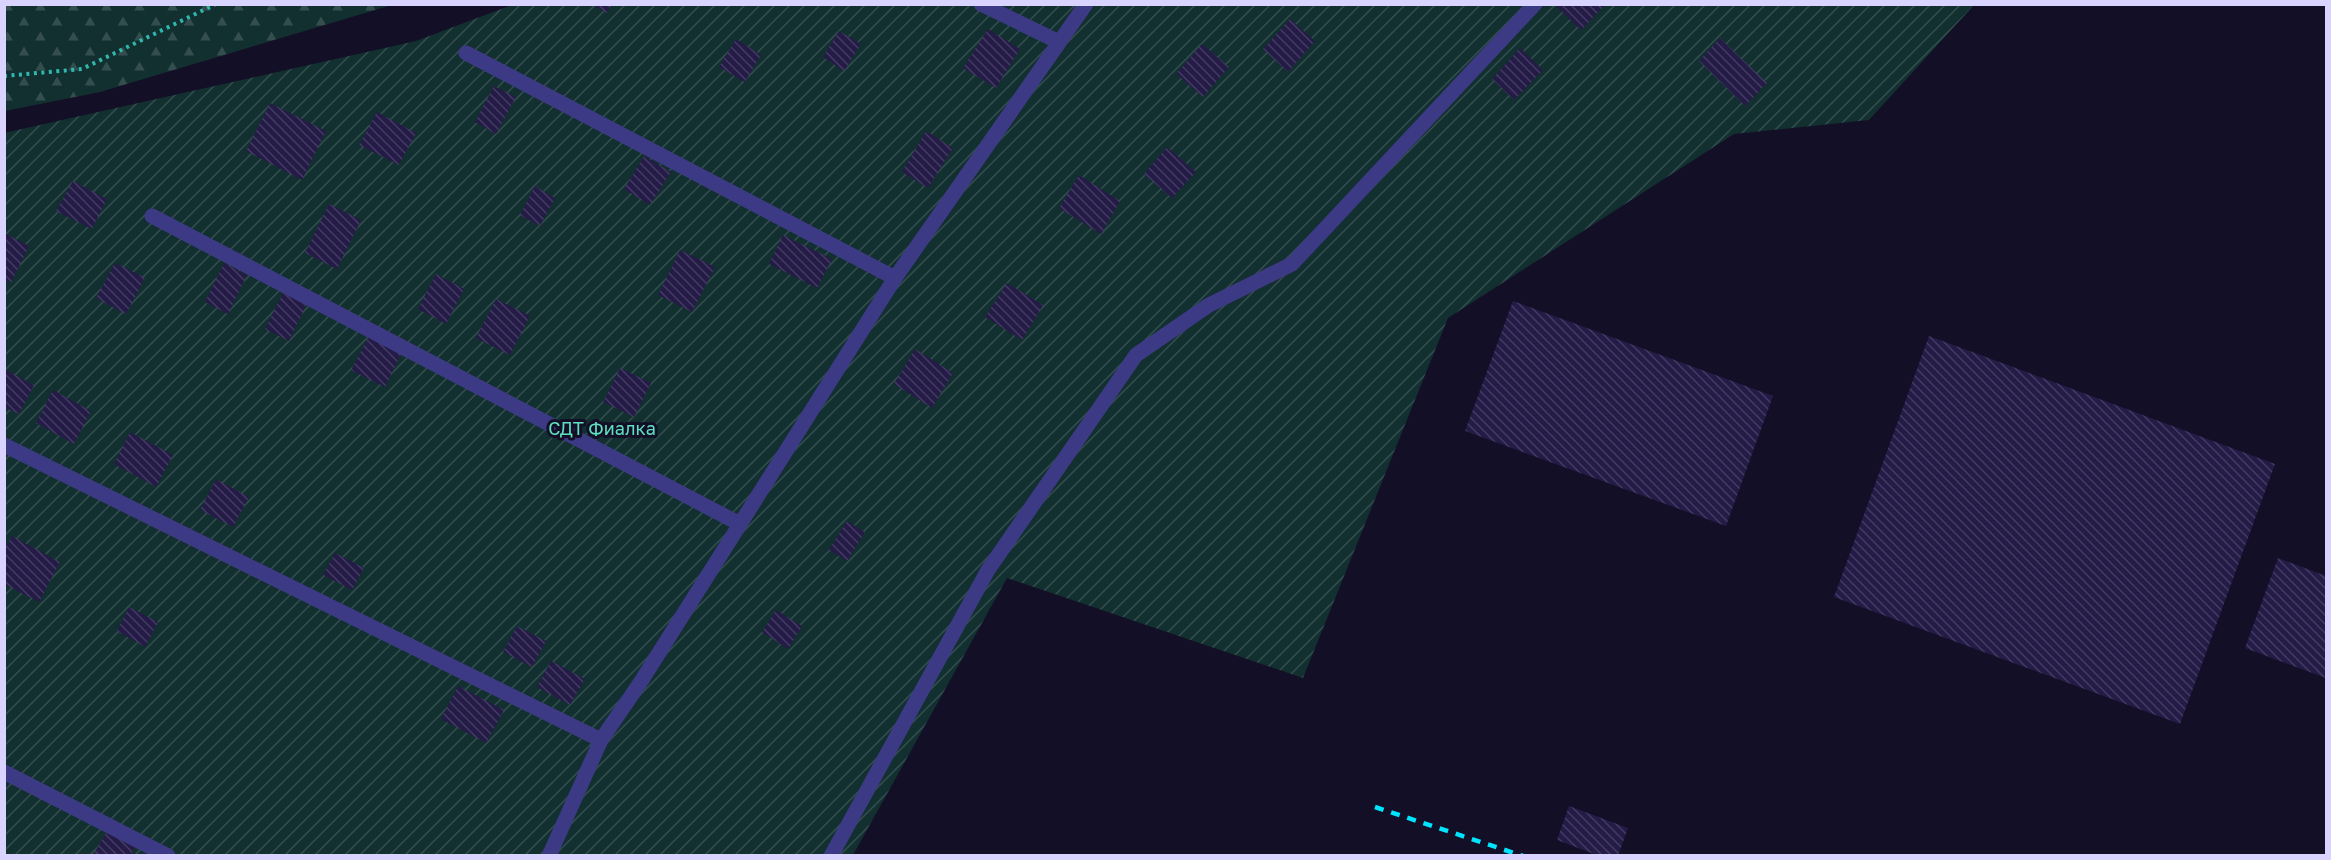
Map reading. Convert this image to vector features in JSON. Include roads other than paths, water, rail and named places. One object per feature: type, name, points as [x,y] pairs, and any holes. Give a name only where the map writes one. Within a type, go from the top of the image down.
[{"type":"lane","points":[[981,4],[1059,42]]},
{"type":"lane","points":[[549,855],[601,740],[895,278],[1086,4]]},
{"type":"lane","points":[[831,855],[988,570],[1136,355],[1209,305],[1292,264],[1536,4]]},
{"type":"lane","points":[[466,53],[895,278]]},
{"type":"lane","points":[[152,216],[740,524]]},
{"type":"lane","points":[[4,445],[601,740]]},
{"type":"lane","points":[[4,772],[168,855]]},
{"type":"railway","points":[[1375,807],[1523,856]]},
{"type":"park label","name":"СДТ Фиалка","points":[[602,429]]}]
